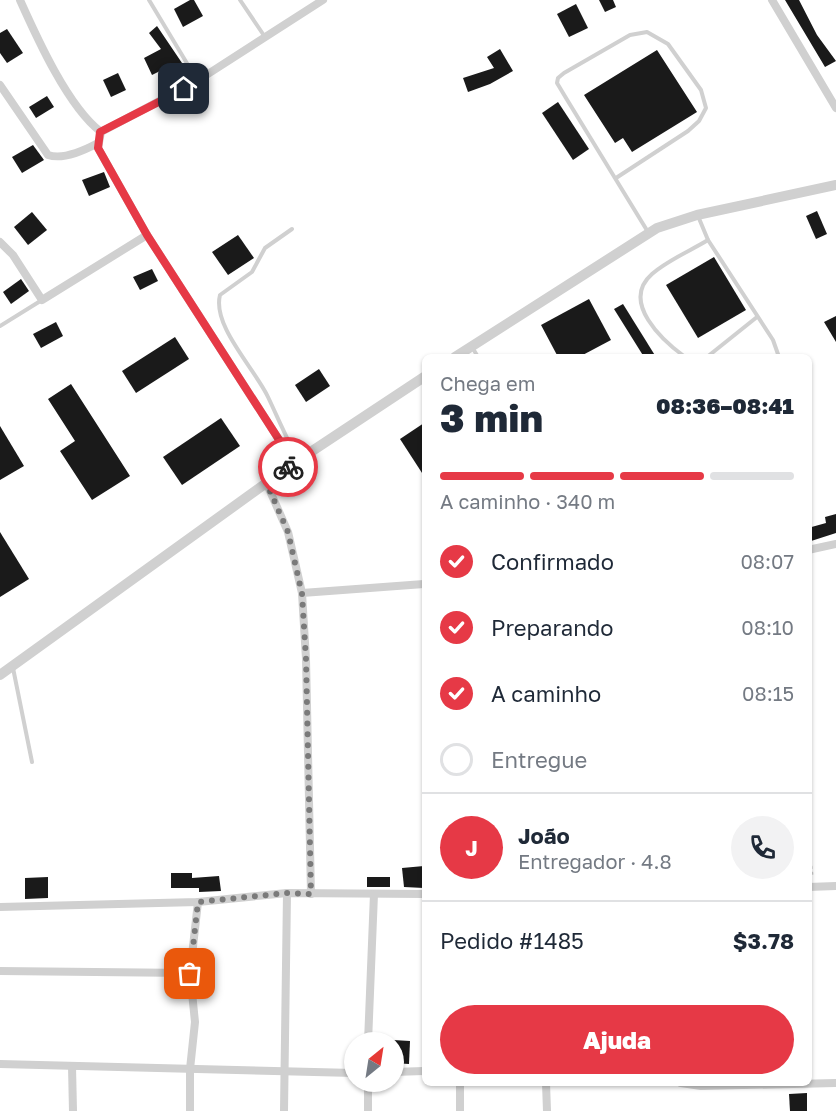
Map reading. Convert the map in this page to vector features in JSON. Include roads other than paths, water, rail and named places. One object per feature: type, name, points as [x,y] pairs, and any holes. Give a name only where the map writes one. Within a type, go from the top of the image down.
[{"type":"street","points":[[20,0],[65,89],[86,119],[100,132]]},
{"type":"street","points":[[100,132],[197,81],[323,0]]},
{"type":"street","points":[[772,0],[836,108]]},
{"type":"street","points":[[0,85],[48,155],[54,157],[98,144]]},
{"type":"street","points":[[100,132],[98,144],[147,235],[296,461]]},
{"type":"street","points":[[460,354],[649,233],[697,215],[836,185]]},
{"type":"street","points":[[0,242],[13,255],[42,300],[147,235]]},
{"type":"street","points":[[0,675],[266,482],[422,378]]},
{"type":"street","points":[[266,482],[288,532],[302,594],[306,659],[311,894]]},
{"type":"street","points":[[812,549],[836,544]]},
{"type":"street","points":[[302,594],[422,584]]},
{"type":"street","points":[[812,887],[836,886]]},
{"type":"street","points":[[284,1111],[287,893]]},
{"type":"street","points":[[0,907],[198,902],[287,893],[422,894]]},
{"type":"street","points":[[368,1032],[374,894]]},
{"type":"street","points":[[190,1111],[190,1069],[195,1022],[190,974],[198,902]]},
{"type":"street","points":[[0,971],[190,974]]},
{"type":"street","points":[[0,1064],[344,1073]]},
{"type":"street","points":[[72,1066],[73,1111]]},
{"type":"street","points":[[404,1072],[422,1071]]},
{"type":"street","points":[[812,1084],[836,1083]]},
{"type":"street","points":[[460,1086],[460,1111]]},
{"type":"street","points":[[546,1086],[547,1111]]},
{"type":"street","points":[[368,1092],[368,1111]]},
{"type":"lane","points":[[148,0],[197,81]]},
{"type":"lane","points":[[240,0],[266,37]]},
{"type":"lane","points":[[616,178],[688,131],[699,121],[706,108],[701,90],[668,44],[647,32],[630,35],[558,78],[557,83],[649,233]]},
{"type":"lane","points":[[697,215],[708,240],[773,340],[778,354]]},
{"type":"lane","points":[[292,230],[265,248],[252,272],[220,295],[218,307],[227,329],[268,396],[296,461]]},
{"type":"lane","points":[[681,354],[662,339],[644,314],[641,296],[643,286],[651,274],[708,240]]},
{"type":"lane","points":[[0,326],[42,300]]},
{"type":"lane","points":[[711,354],[757,317]]},
{"type":"lane","points":[[471,347],[476,354]]},
{"type":"lane","points":[[12,667],[32,762]]}]
